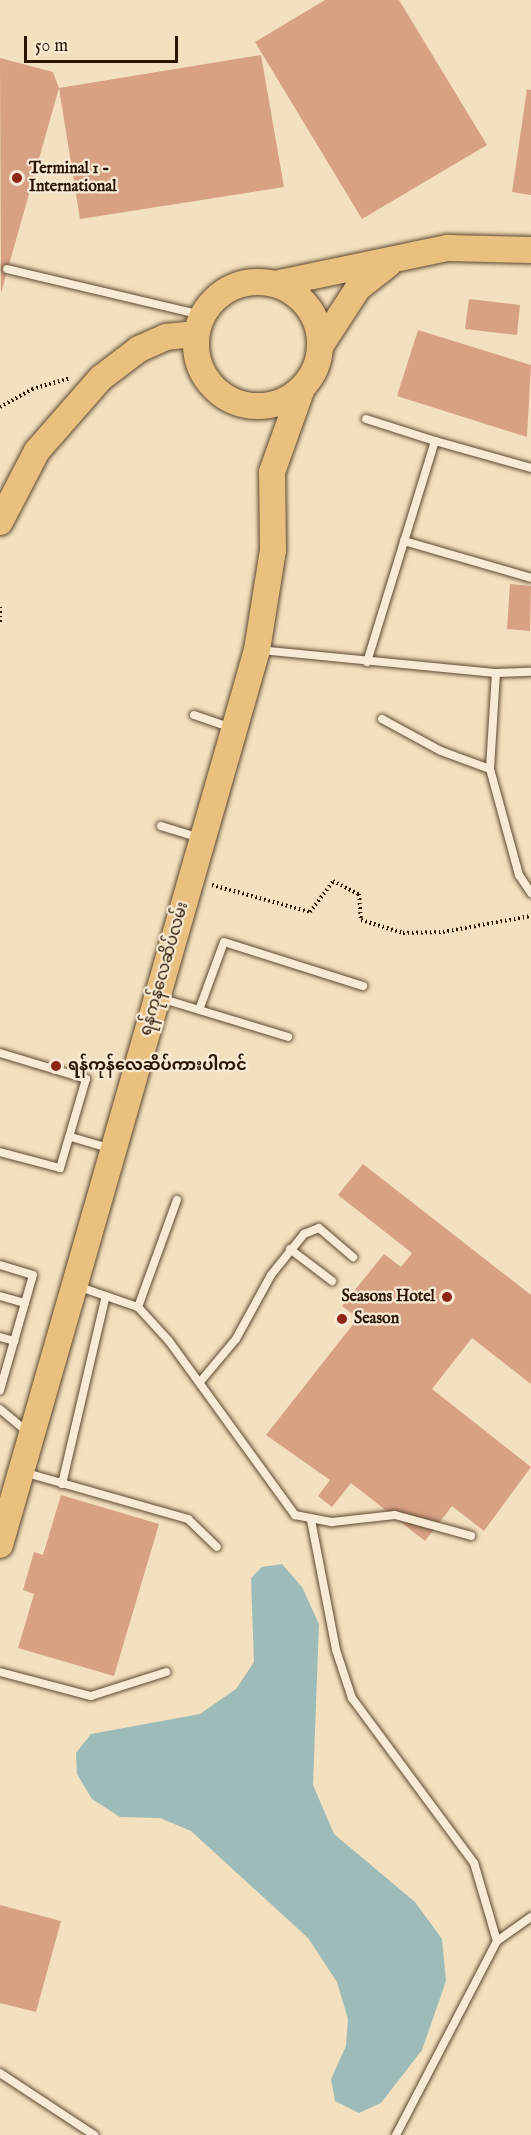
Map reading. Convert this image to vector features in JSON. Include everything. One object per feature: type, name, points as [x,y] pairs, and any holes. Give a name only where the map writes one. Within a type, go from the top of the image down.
[{"type":"main road","points":[[0,522],[37,451],[101,378],[139,349],[199,325],[233,286],[275,284],[448,248],[531,250]]},
{"type":"main road","points":[[199,325],[202,372],[229,399],[267,406],[302,388],[312,375],[321,345],[358,288],[396,259]]},
{"type":"main road","points":[[275,284],[308,306],[321,345]]},
{"type":"main road","name":"ရန်ကုန်လေဆိပ်လမ်း","points":[[0,1545],[112,1149],[236,730],[257,650],[273,550],[273,472],[302,388]]},
{"type":"lane","points":[[7,269],[199,325]]},
{"type":"lane","points":[[366,419],[531,468]]},
{"type":"lane","points":[[367,663],[435,441]]},
{"type":"lane","points":[[404,541],[531,578]]},
{"type":"lane","points":[[257,650],[367,663],[496,673],[531,672]]},
{"type":"lane","points":[[496,673],[490,769],[519,876],[531,893]]},
{"type":"lane","points":[[194,714],[236,730]]},
{"type":"lane","points":[[382,719],[441,751],[490,769]]},
{"type":"lane","points":[[161,826],[203,839]]},
{"type":"lane","points":[[199,1010],[224,942],[363,986]]},
{"type":"lane","points":[[157,997],[288,1037]]},
{"type":"lane","points":[[0,1053],[86,1079],[71,1137],[60,1168],[0,1152]]},
{"type":"lane","points":[[71,1137],[112,1149]]},
{"type":"lane","points":[[138,1307],[177,1200]]},
{"type":"lane","points":[[200,1382],[236,1339],[290,1249],[316,1228],[353,1257]]},
{"type":"lane","points":[[290,1249],[332,1281]]},
{"type":"lane","points":[[0,1265],[33,1275],[1,1386]]},
{"type":"lane","points":[[74,1285],[105,1299],[138,1307],[200,1382],[289,1510],[311,1520],[395,1515],[471,1536]]},
{"type":"lane","points":[[0,1296],[25,1303]]},
{"type":"lane","points":[[62,1484],[105,1299]]},
{"type":"lane","points":[[0,1337],[14,1341]]},
{"type":"lane","points":[[0,1409],[31,1435]]},
{"type":"lane","points":[[21,1472],[188,1519],[217,1547]]},
{"type":"lane","points":[[311,1520],[336,1650],[352,1698],[474,1863],[497,1941]]},
{"type":"lane","points":[[0,1672],[91,1696],[166,1672]]},
{"type":"lane","points":[[396,2135],[497,1941],[531,1917]]},
{"type":"lane","points":[[0,2073],[94,2135]]},
{"type":"path","points":[[0,407],[58,379],[101,378]]},
{"type":"path","points":[[0,622],[2,608]]},
{"type":"path","points":[[192,880],[310,912],[333,881],[359,894],[361,920],[403,933],[443,932],[531,916]]},
{"type":"water","points":[[282,1564],[302,1587],[319,1624],[313,1785],[334,1834],[415,1902],[442,1939],[446,1981],[422,2050],[381,2103],[359,2113],[335,2101],[331,2079],[346,2046],[348,2019],[337,1982],[308,1938],[191,1831],[160,1818],[120,1817],[92,1799],[77,1774],[76,1753],[91,1734],[200,1714],[236,1689],[254,1662],[251,1578],[262,1567]]},
{"type":"building","points":[[325,0],[399,0],[487,145],[362,219],[255,42]]},
{"type":"building","points":[[261,55],[284,187],[80,219],[59,88]]},
{"type":"building","name":"Terminal 1 - International","points":[[0,58],[53,72],[59,88],[1,293]]},
{"type":"building","points":[[527,89],[531,90],[531,195],[512,192]]},
{"type":"building","points":[[469,299],[520,305],[517,335],[465,329]]},
{"type":"building","points":[[418,330],[531,365],[527,437],[397,396]]},
{"type":"building","points":[[510,584],[531,586],[530,631],[507,629]]},
{"type":"building","points":[[363,1164],[531,1295],[531,1384],[472,1338],[432,1389],[531,1467],[484,1531],[452,1506],[425,1541],[351,1483],[332,1507],[318,1496],[330,1480],[266,1435],[358,1318],[342,1306],[384,1254],[401,1267],[412,1253],[338,1195]]},
{"type":"building","points":[[61,1495],[159,1524],[114,1676],[18,1648],[34,1594],[23,1590],[34,1552],[43,1555]]},
{"type":"building","points":[[0,1905],[61,1921],[36,2012],[0,2003]]},
{"type":"place","name":"Terminal 1 - International","points":[[17,178]]},
{"type":"place","name":"ရန်ကုန်လေဆိပ်ကားပါကင်","points":[[56,1066]]},
{"type":"place","name":"Seasons Hotel","points":[[447,1297]]},
{"type":"place","name":"Season","points":[[342,1319]]}]
